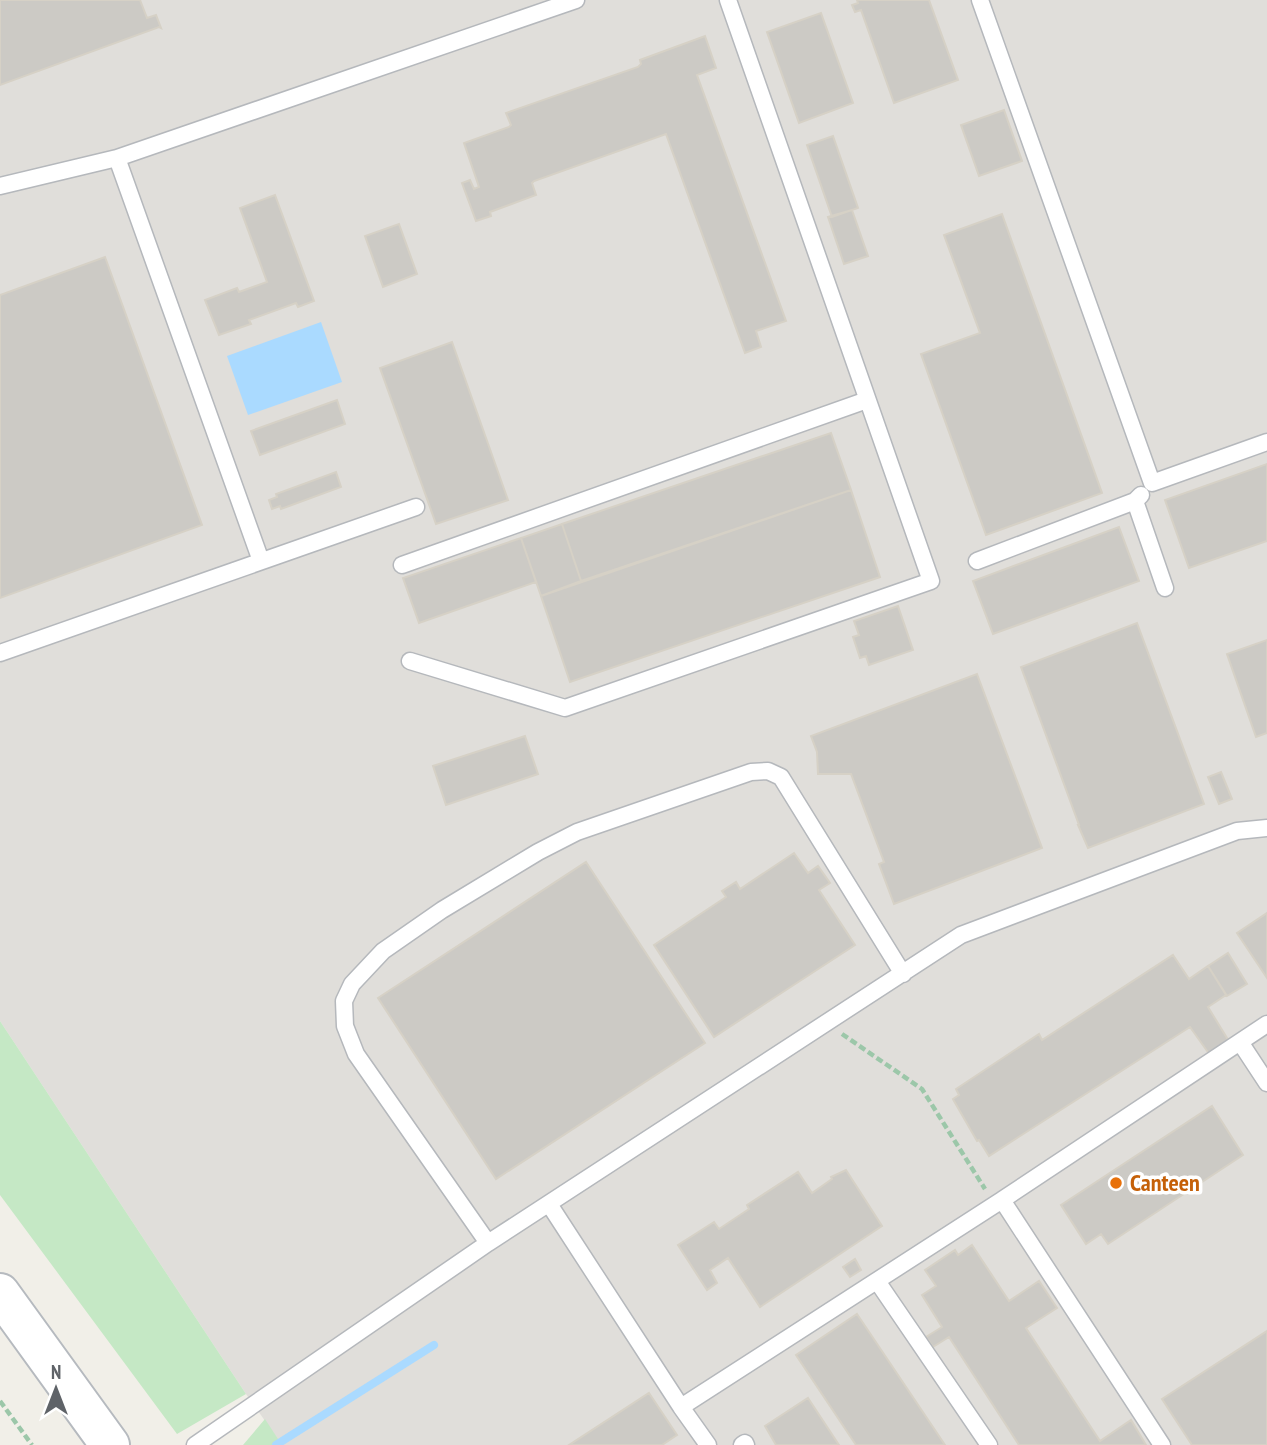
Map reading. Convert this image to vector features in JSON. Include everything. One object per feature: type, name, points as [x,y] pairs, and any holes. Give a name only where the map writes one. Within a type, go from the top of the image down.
[{"type":"street","points":[[0,1293],[110,1445]]},
{"type":"lane","points":[[0,186],[117,158],[576,0]]},
{"type":"lane","points":[[410,660],[565,708],[931,581],[728,0]]},
{"type":"lane","points":[[980,0],[1152,483]]},
{"type":"lane","points":[[117,158],[261,561]]},
{"type":"lane","points":[[402,565],[867,401]]},
{"type":"lane","points":[[977,561],[1135,501],[1152,483],[1267,442]]},
{"type":"lane","points":[[1135,501],[1165,588]]},
{"type":"lane","points":[[0,653],[416,506]]},
{"type":"lane","points":[[488,1243],[356,1054],[345,1026],[344,1001],[352,984],[383,951],[442,911],[538,852],[577,832],[751,772],[768,771],[780,776],[903,974]]},
{"type":"lane","points":[[195,1445],[488,1243],[961,935],[1237,831],[1267,828]]},
{"type":"lane","points":[[681,1407],[1267,1024]]},
{"type":"lane","points":[[1240,1042],[1267,1083]]},
{"type":"lane","points":[[998,1202],[1162,1445]]},
{"type":"lane","points":[[549,1204],[708,1445]]},
{"type":"lane","points":[[877,1281],[989,1445]]},
{"type":"path","points":[[826,1023],[922,1089],[998,1202]]},
{"type":"path","points":[[0,1401],[32,1445]]},
{"type":"shaded area","points":[[0,0],[1267,0],[1267,1445],[282,1445],[0,1021]]},
{"type":"green space","points":[[0,1021],[246,1394],[177,1434],[0,1195]]},
{"type":"green space","points":[[265,1419],[282,1445],[243,1445]]},
{"type":"water","points":[[321,322],[342,382],[248,415],[227,356]]},
{"type":"building","points":[[0,0],[140,0],[147,18],[156,15],[161,28],[0,85]]},
{"type":"building","points":[[857,0],[929,0],[958,80],[894,103],[861,10],[855,12],[852,5],[858,3]]},
{"type":"building","points":[[821,13],[853,103],[799,123],[767,32]]},
{"type":"building","points":[[705,36],[716,68],[697,75],[786,321],[756,331],[761,347],[745,353],[666,134],[534,181],[532,183],[536,195],[490,212],[491,216],[476,221],[462,183],[470,180],[474,189],[479,187],[464,143],[509,127],[511,125],[506,113],[638,67],[640,60]]},
{"type":"building","points":[[1004,110],[1022,161],[979,176],[961,125]]},
{"type":"building","points":[[833,136],[858,208],[832,217],[807,145]]},
{"type":"building","points":[[275,195],[314,301],[298,307],[296,303],[249,320],[251,324],[219,335],[205,300],[237,288],[239,292],[267,282],[240,208]]},
{"type":"building","points":[[852,210],[868,256],[844,264],[828,217]]},
{"type":"building","points":[[1002,214],[1102,493],[986,535],[921,354],[980,333],[944,235]]},
{"type":"building","points":[[399,224],[417,274],[383,287],[365,236]]},
{"type":"building","points":[[105,257],[202,525],[0,598],[0,295]]},
{"type":"building","points":[[452,342],[508,500],[436,524],[380,368]]},
{"type":"building","points":[[337,400],[345,424],[260,455],[251,431]]},
{"type":"building","points":[[831,433],[851,490],[581,581],[562,524]]},
{"type":"building","points":[[1267,464],[1267,541],[1189,568],[1165,500]]},
{"type":"building","points":[[336,472],[341,487],[281,509],[280,506],[272,509],[269,500],[277,497],[276,494]]},
{"type":"building","points":[[851,490],[880,577],[570,682],[541,596]]},
{"type":"building","points":[[562,524],[581,581],[541,596],[521,538]]},
{"type":"building","points":[[1119,527],[1139,581],[993,634],[973,581]]},
{"type":"building","points":[[521,538],[536,582],[419,623],[403,578]]},
{"type":"building","points":[[898,606],[913,650],[869,665],[866,656],[860,658],[853,637],[859,635],[854,621]]},
{"type":"building","points":[[1137,623],[1204,804],[1088,848],[1021,667]]},
{"type":"building","points":[[1267,640],[1267,733],[1256,737],[1227,654]]},
{"type":"building","points":[[977,674],[1042,848],[894,904],[879,864],[884,862],[851,774],[818,774],[817,752],[811,736]]},
{"type":"building","points":[[525,736],[538,774],[446,805],[433,766]]},
{"type":"building","points":[[1221,772],[1232,799],[1219,804],[1208,777]]},
{"type":"building","points":[[794,853],[808,873],[818,866],[830,883],[819,890],[855,945],[714,1037],[654,945],[726,897],[722,891],[736,882],[740,889]]},
{"type":"building","points":[[586,862],[705,1043],[496,1179],[378,998]]},
{"type":"building","points":[[1267,913],[1267,978],[1237,933]]},
{"type":"building","points":[[1228,953],[1247,984],[1227,996],[1208,966]]},
{"type":"building","points":[[1173,955],[1189,979],[1208,966],[1226,995],[1208,1007],[1230,1043],[1210,1055],[1190,1027],[989,1156],[979,1140],[977,1141],[953,1099],[959,1095],[956,1089],[1039,1034],[1042,1040]]},
{"type":"building","points":[[1212,1106],[1243,1155],[1108,1244],[1101,1234],[1086,1244],[1061,1205]]},
{"type":"building","points":[[846,1170],[882,1226],[760,1307],[728,1258],[710,1270],[717,1283],[707,1290],[678,1245],[714,1222],[719,1229],[749,1209],[747,1205],[798,1172],[812,1193],[832,1179],[831,1177]]},
{"type":"building","points":[[972,1245],[1009,1301],[1039,1281],[1057,1308],[1026,1328],[1100,1441],[1131,1420],[1146,1445],[1019,1445],[949,1337],[933,1347],[926,1337],[942,1327],[922,1295],[936,1286],[925,1270],[955,1250],[958,1255]]},
{"type":"building","points":[[855,1259],[861,1270],[850,1277],[843,1267]]},
{"type":"building","points":[[857,1314],[945,1445],[856,1445],[796,1355]]},
{"type":"building","points":[[1267,1331],[1267,1445],[1192,1445],[1162,1399]]},
{"type":"building","points":[[649,1393],[677,1435],[662,1445],[569,1445]]},
{"type":"building","points":[[808,1398],[839,1445],[776,1445],[765,1426]]},
{"type":"waterway","points":[[276,1445],[434,1345]]},
{"type":"place","name":"Canteen","points":[[1116,1183]]}]
